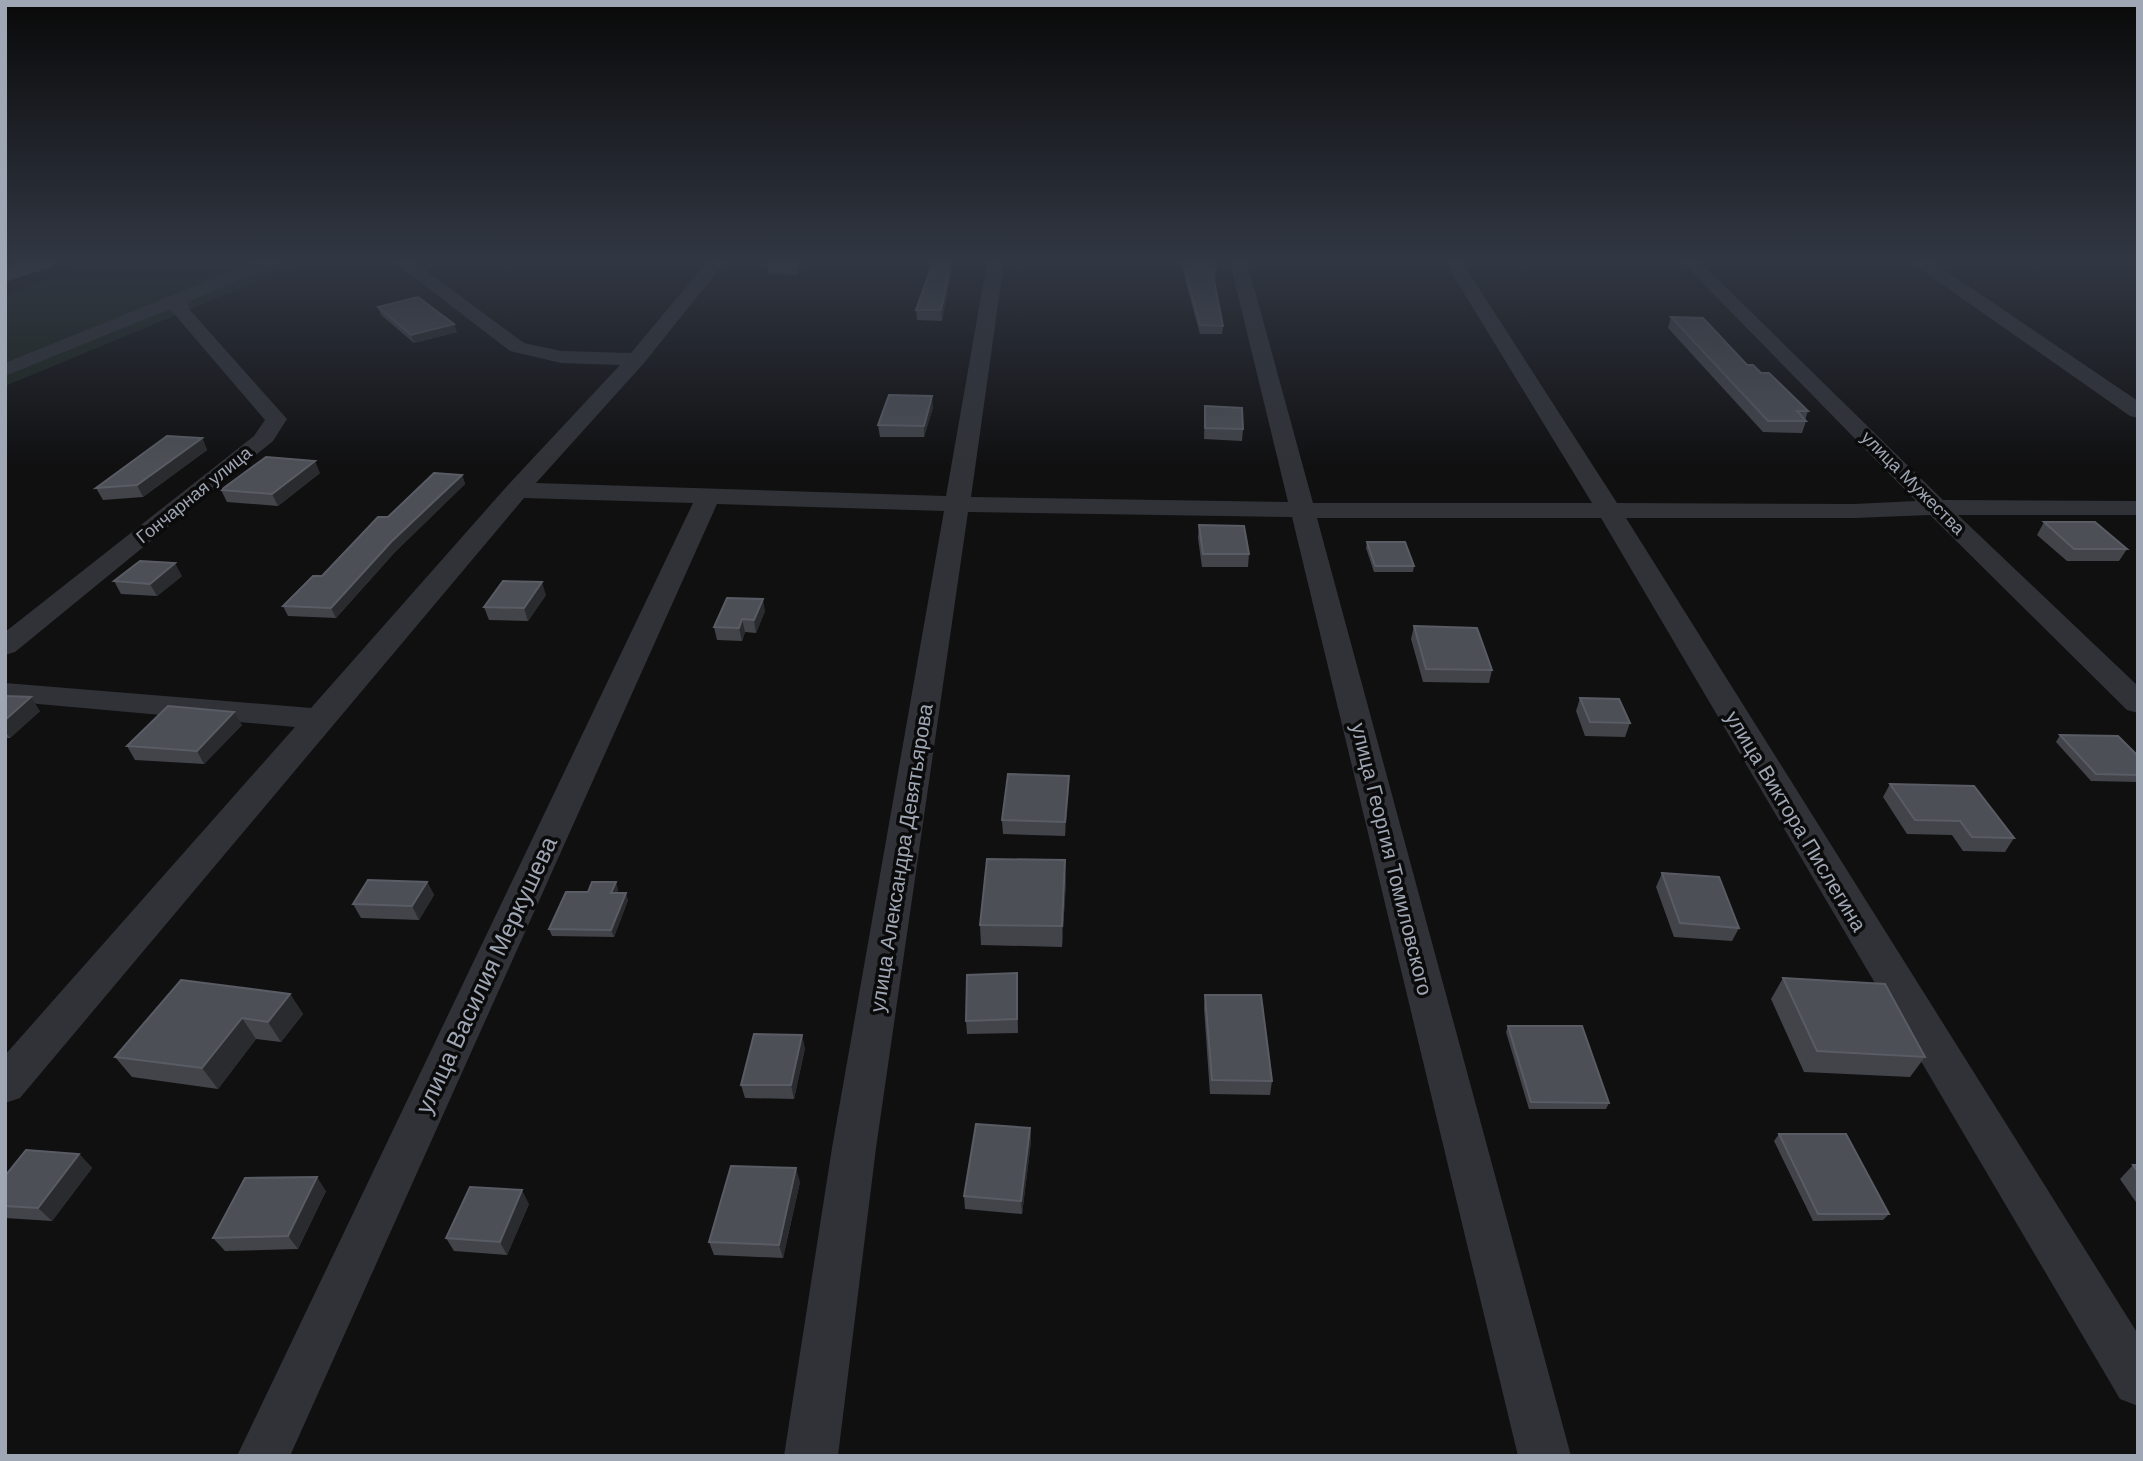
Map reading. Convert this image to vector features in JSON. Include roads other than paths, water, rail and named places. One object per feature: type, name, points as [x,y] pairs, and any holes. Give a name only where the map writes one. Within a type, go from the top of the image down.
[{"type":"street","points":[[5,370],[102,330]]},
{"type":"street","name":"Гончарная улица","points":[[5,646],[262,442],[275,419],[198,330]]},
{"type":"street","points":[[495,330],[517,347],[533,353],[558,357],[637,359]]},
{"type":"street","points":[[5,1085],[517,490],[660,330]]},
{"type":"street","name":"улица Александра Девятьярова","points":[[811,1456],[857,1134],[985,330]]},
{"type":"street","name":"улица Георгия Томиловского","points":[[1257,330],[1545,1456]]},
{"type":"street","name":"улица Виктора Пислегина","points":[[1497,330],[2138,1381]]},
{"type":"street","name":"улица Мужества","points":[[1760,330],[1936,507],[2138,703]]},
{"type":"street","points":[[2022,330],[2138,411]]},
{"type":"street","points":[[517,490],[959,504],[1303,510],[1854,511],[1936,507],[2138,508]]},
{"type":"street","name":"улица Василия Меркушева","points":[[263,1456],[709,495]]},
{"type":"street","points":[[5,692],[322,719]]}]
